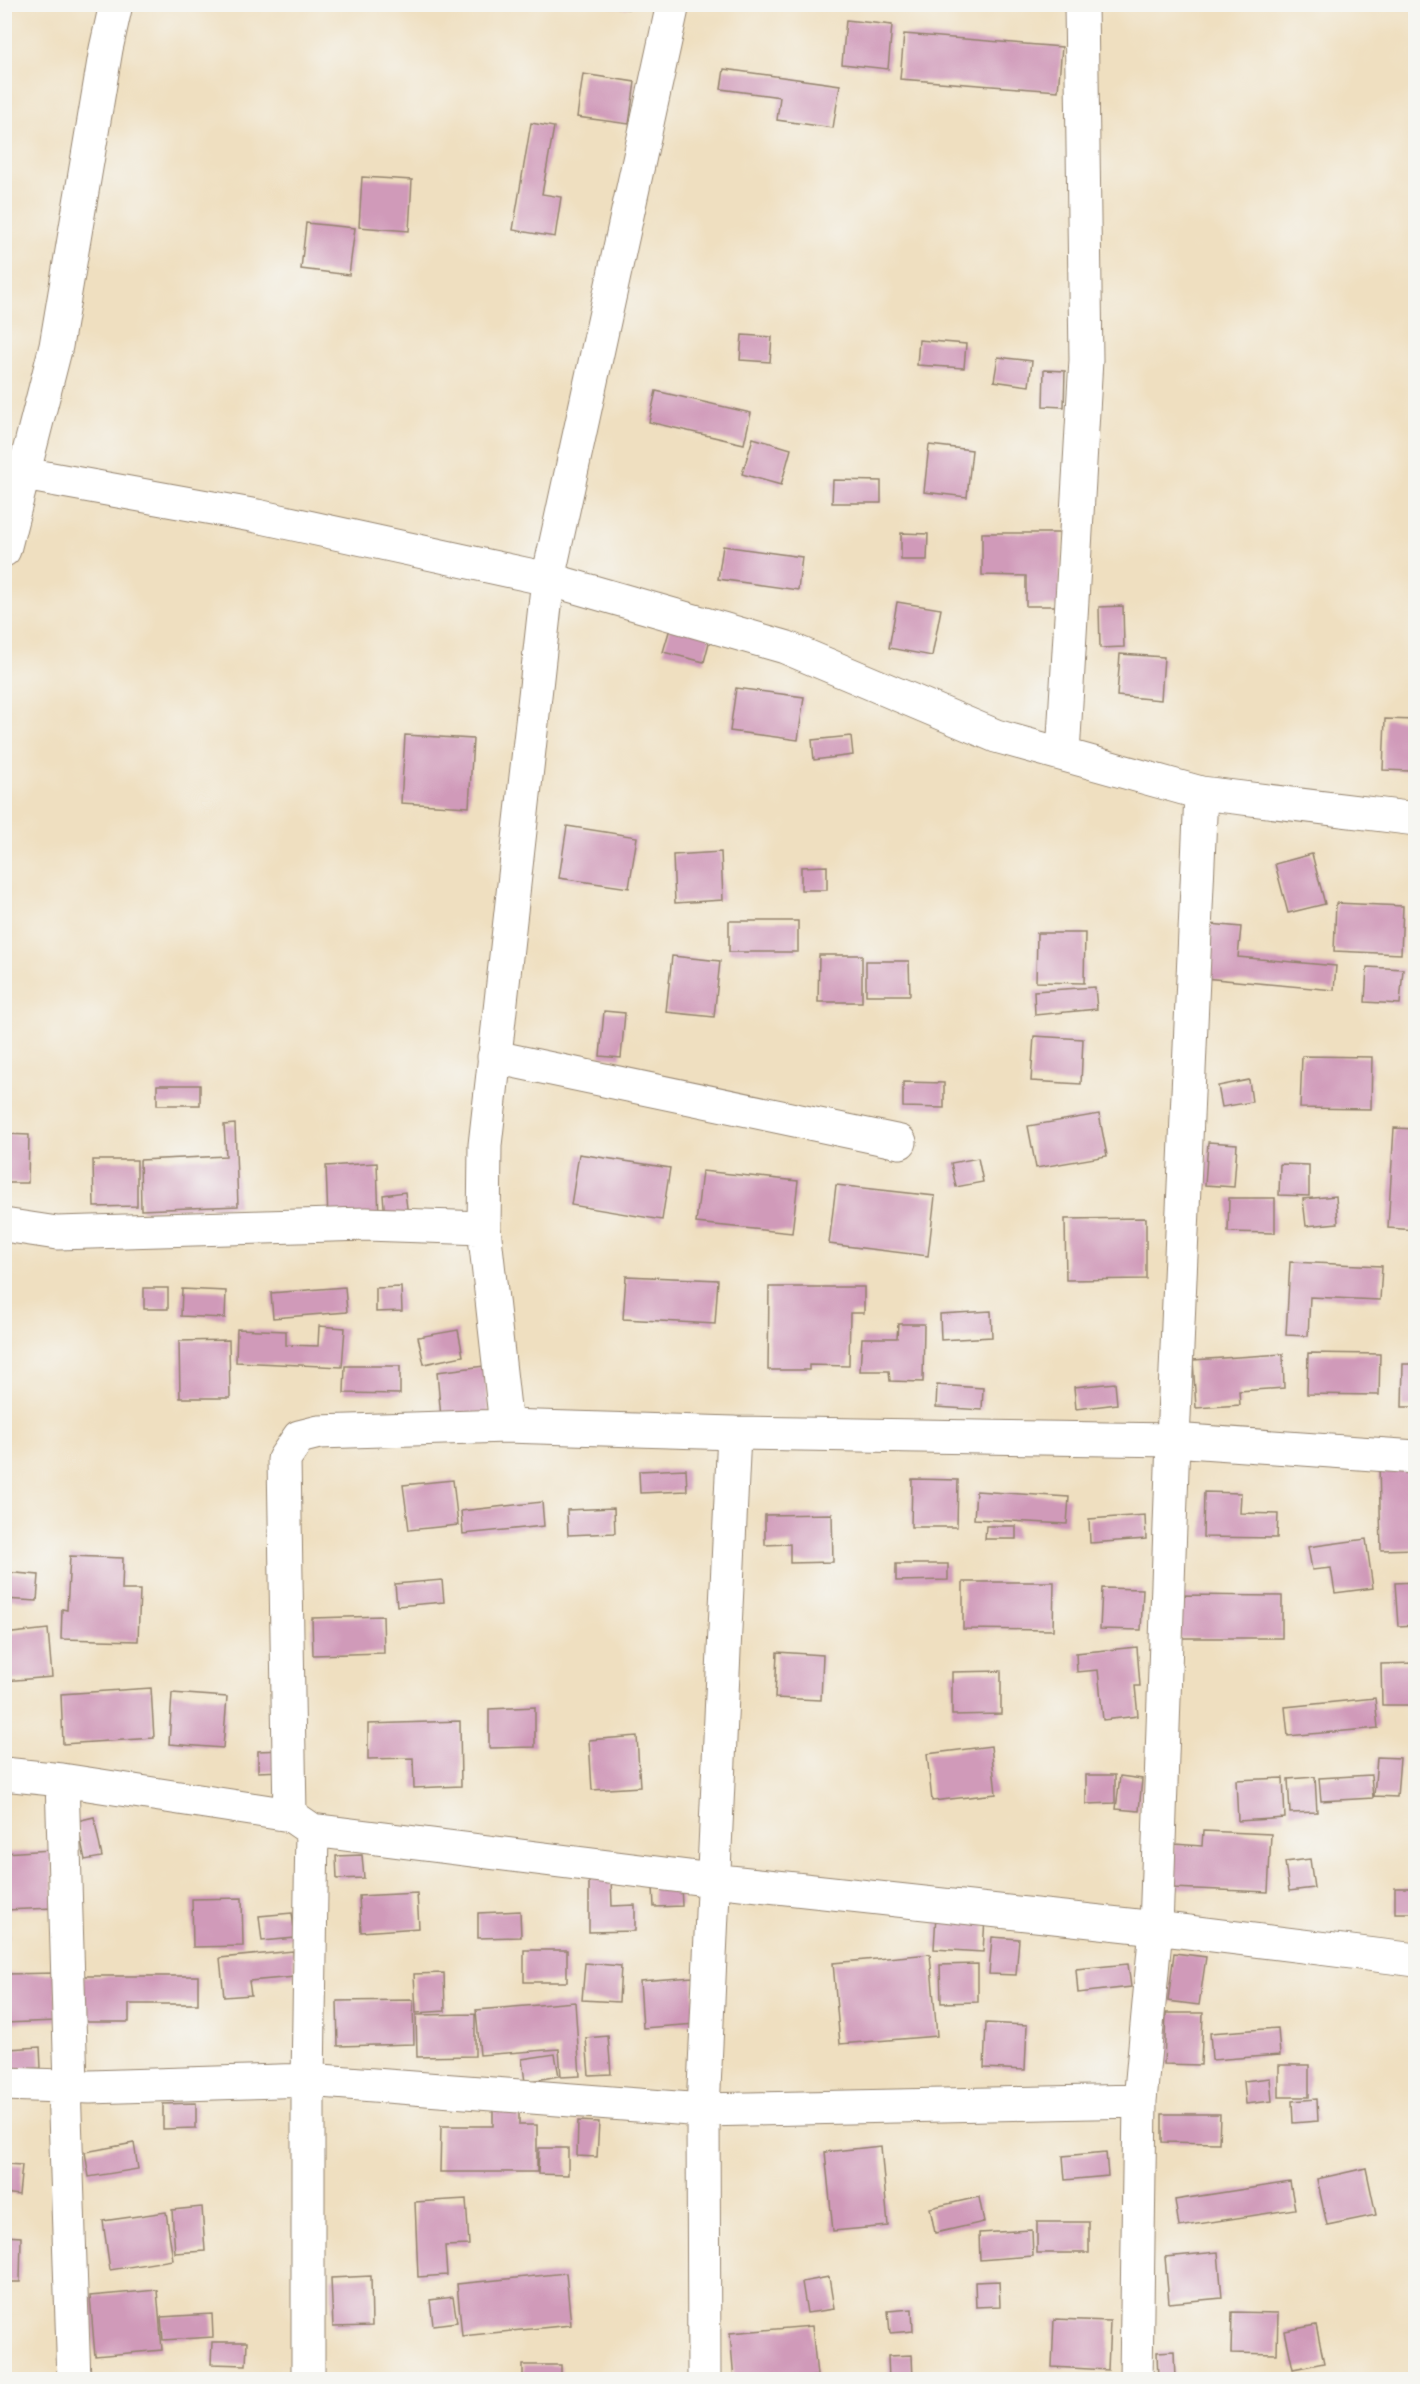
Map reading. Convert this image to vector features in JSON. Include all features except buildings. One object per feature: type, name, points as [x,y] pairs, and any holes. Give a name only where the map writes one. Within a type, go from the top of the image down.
[{"type":"street","points":[[4,550],[56,346],[106,49],[116,4]]},
{"type":"street","points":[[507,1426],[484,1228],[485,1145],[548,579],[673,4]]},
{"type":"street","points":[[1063,754],[1086,360],[1081,4]]},
{"type":"street","points":[[24,474],[257,516],[548,579],[785,647],[996,736],[1201,794],[1416,819]]},
{"type":"street","points":[[1136,2379],[1140,2101],[1156,1928],[1173,1440],[1201,794]]},
{"type":"street","points":[[494,1057],[900,1142]]},
{"type":"street","points":[[4,1226],[57,1233],[366,1224],[484,1228]]},
{"type":"street","points":[[308,2379],[308,2080],[301,1822],[284,1459],[299,1437],[319,1432],[507,1426],[734,1433],[1173,1440],[1416,1456]]},
{"type":"street","points":[[704,2379],[703,2110],[734,1433]]},
{"type":"street","points":[[4,1774],[62,1780],[301,1822],[713,1880],[1156,1928],[1416,1960]]},
{"type":"street","points":[[62,1780],[74,2379]]},
{"type":"street","points":[[4,2084],[90,2087],[308,2080],[703,2110],[1140,2101]]}]
